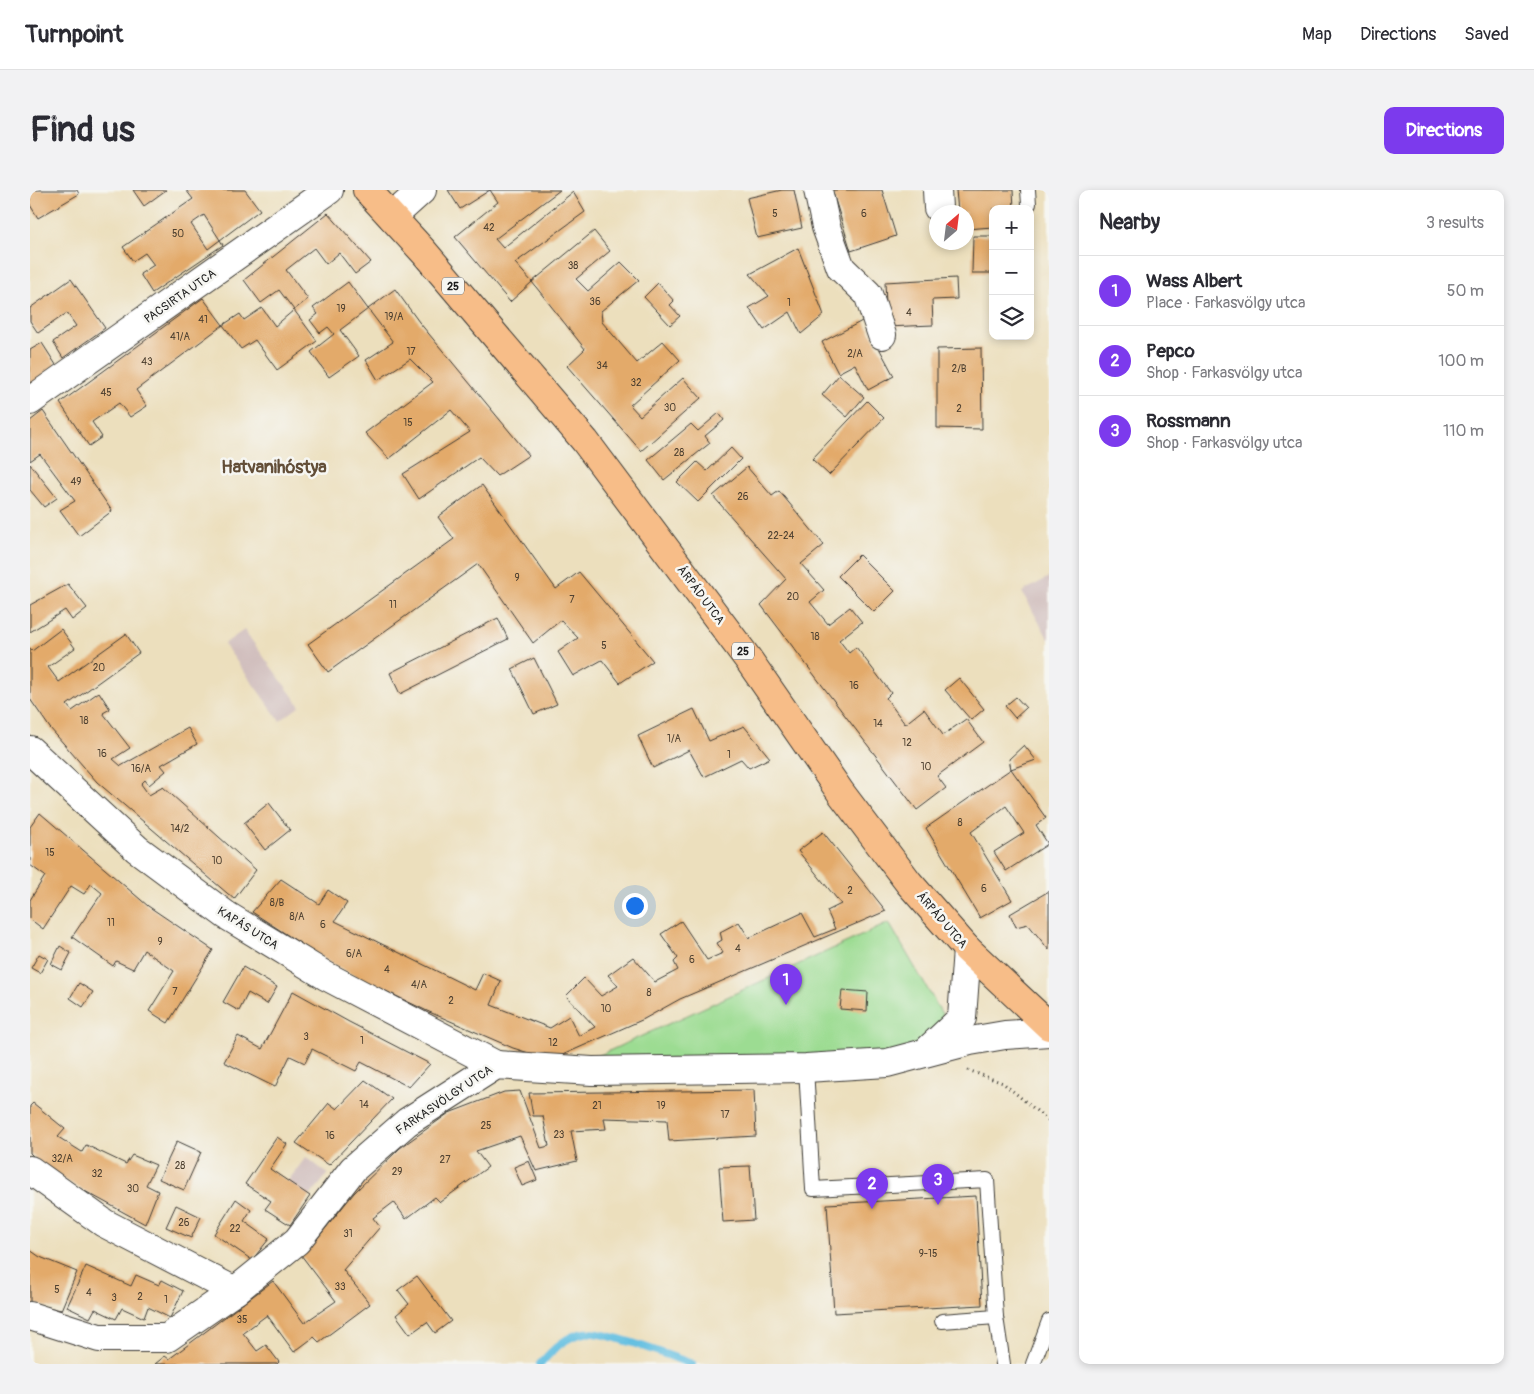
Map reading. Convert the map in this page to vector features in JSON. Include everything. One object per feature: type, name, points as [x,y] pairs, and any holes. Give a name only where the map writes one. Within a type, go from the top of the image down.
[{"type":"main road","name":"ÁRPÁD UTCA","points":[[367,190],[585,441],[748,658],[842,793],[909,883],[967,949],[1049,1026]]},
{"type":"street","name":"PACSIRTA UTCA","points":[[30,401],[329,190]]},
{"type":"street","points":[[392,217],[422,190]]},
{"type":"street","points":[[818,190],[826,227],[841,268],[868,294],[882,335]]},
{"type":"street","name":"KAPÁS UTCA","points":[[30,750],[137,849],[226,915],[326,976],[496,1065]]},
{"type":"street","points":[[924,1052],[962,1018],[967,949]]},
{"type":"street","name":"FARKASVÖLGY UTCA","points":[[30,1316],[99,1338],[167,1338],[235,1291],[297,1240],[353,1169],[407,1122],[496,1065],[592,1071],[806,1068],[887,1064],[970,1040],[1005,1034],[1049,1032]]},
{"type":"street","points":[[30,1170],[104,1223],[235,1291]]},
{"type":"lane","points":[[806,1068],[813,1189],[987,1180],[996,1317],[1003,1364]]},
{"type":"lane","points":[[942,1321],[996,1317]]},
{"type":"lane","points":[[1032,1364],[1049,1321]]},
{"type":"path","points":[[1003,1083],[1049,1121]]},
{"type":"shaded area","points":[[1049,577],[1049,640],[1022,592]]},
{"type":"shaded area","points":[[244,630],[300,706],[280,721],[224,644]]},
{"type":"shaded area","points":[[306,1157],[328,1174],[310,1196],[288,1181]]},
{"type":"green space","points":[[889,923],[945,1019],[915,1047],[876,1057],[587,1061]]},
{"type":"building","points":[[33,190],[77,190],[79,194],[38,218],[30,205],[30,192]]},
{"type":"building","points":[[133,190],[166,190],[144,206]]},
{"type":"building","points":[[186,190],[245,190],[260,210],[220,240],[223,245],[152,293],[140,274],[154,265],[145,253],[133,261],[123,247],[193,199]],"holes":[[[204,215],[220,240],[208,249],[191,224]]]},
{"type":"building","points":[[448,190],[490,190],[460,209]]},
{"type":"building","points":[[490,190],[560,190],[495,239],[503,248],[573,192],[585,212],[515,263],[532,282],[510,302],[455,237],[498,202]]},
{"type":"building","points":[[782,190],[794,190],[802,228],[757,238],[747,198]]},
{"type":"building","points":[[832,190],[882,190],[896,236],[851,251]]},
{"type":"building","points":[[956,190],[1013,190],[1014,205],[989,205],[989,227],[974,228],[974,205],[957,205]]},
{"type":"building","points":[[328,213],[371,262],[355,274],[339,253],[326,264],[314,248],[286,270],[308,299],[294,310],[279,290],[261,303],[244,280]]},
{"type":"building","points":[[594,231],[610,251],[576,279],[588,291],[621,262],[639,280],[601,311],[602,322],[637,363],[663,341],[680,360],[630,405],[640,416],[683,378],[701,398],[641,451],[567,366],[585,349],[532,282]]},
{"type":"building","points":[[974,236],[989,236],[989,273],[972,273]]},
{"type":"building","points":[[798,248],[824,315],[801,334],[790,312],[764,330],[749,308],[769,296],[750,274]]},
{"type":"building","points":[[956,278],[957,299],[932,300],[933,325],[887,327],[885,282]]},
{"type":"building","points":[[71,279],[105,328],[63,358],[53,342],[76,326],[67,313],[38,333],[30,321],[30,308]]},
{"type":"building","points":[[348,282],[368,309],[340,330],[359,356],[329,377],[311,352],[334,334],[328,327],[320,333],[310,320],[318,314],[313,308]]},
{"type":"building","points":[[658,283],[674,301],[670,305],[680,316],[670,325],[644,297]]},
{"type":"building","points":[[395,289],[419,322],[529,455],[497,476],[479,457],[419,499],[403,474],[470,432],[451,410],[389,459],[365,433],[433,382],[410,359],[378,380],[366,360],[393,342],[368,309]]},
{"type":"building","points":[[203,298],[223,325],[136,390],[147,406],[130,417],[119,403],[92,422],[102,437],[89,446],[60,403]]},
{"type":"building","points":[[262,308],[275,326],[294,310],[317,341],[277,370],[255,340],[241,349],[223,325],[240,314],[244,320]]},
{"type":"building","points":[[864,320],[894,376],[868,390],[855,364],[838,373],[822,342]]},
{"type":"building","points":[[42,343],[58,368],[30,385],[30,350]]},
{"type":"building","points":[[981,348],[982,429],[937,428],[937,349]]},
{"type":"building","points":[[839,375],[864,397],[847,417],[822,395]]},
{"type":"building","points":[[867,401],[884,418],[829,475],[812,459]]},
{"type":"building","points":[[43,411],[112,511],[79,536],[60,510],[75,501],[40,454],[30,461],[30,421]]},
{"type":"building","points":[[719,413],[724,420],[705,436],[710,443],[664,480],[648,460],[691,424],[698,431]]},
{"type":"building","points":[[731,448],[741,459],[698,502],[677,482],[697,462],[707,471]]},
{"type":"building","points":[[30,464],[57,498],[44,507],[30,490]]},
{"type":"building","points":[[747,467],[772,496],[779,491],[824,545],[801,564],[824,590],[810,602],[828,624],[850,607],[862,622],[839,640],[849,653],[856,647],[891,693],[886,698],[905,724],[924,709],[943,735],[966,719],[983,742],[937,776],[946,788],[917,810],[761,605],[786,579],[713,496]]},
{"type":"building","points":[[482,485],[556,589],[579,572],[653,661],[620,683],[602,660],[573,676],[558,652],[578,638],[561,620],[533,643],[478,564],[328,672],[308,644],[454,539],[438,517]]},
{"type":"building","points":[[859,555],[895,591],[874,612],[838,576]]},
{"type":"building","points":[[68,584],[87,608],[72,620],[65,610],[30,632],[30,605]]},
{"type":"building","points":[[498,618],[508,639],[400,694],[390,673]]},
{"type":"building","points":[[61,629],[75,648],[48,667],[59,682],[126,634],[139,653],[67,705],[72,711],[99,692],[110,709],[103,713],[130,748],[113,759],[121,766],[188,728],[197,744],[161,765],[166,771],[149,785],[145,780],[141,784],[149,795],[163,787],[256,870],[234,899],[97,782],[50,728],[30,699],[30,648],[32,651]]},
{"type":"building","points":[[534,658],[557,704],[534,714],[512,669]]},
{"type":"building","points":[[959,678],[984,709],[971,720],[945,690]]},
{"type":"building","points":[[1016,697],[1026,708],[1015,718],[1005,706]]},
{"type":"building","points":[[694,709],[709,741],[744,726],[770,758],[749,768],[741,759],[704,777],[689,750],[653,768],[638,736]]},
{"type":"building","points":[[1024,745],[1036,760],[1011,769],[1009,759]]},
{"type":"building","points":[[1011,769],[1046,818],[1036,825],[1048,844],[1006,871],[994,852],[1024,833],[1006,806],[971,832],[1012,900],[980,918],[926,828]]},
{"type":"building","points":[[269,803],[290,830],[265,850],[244,823]]},
{"type":"building","points":[[40,813],[148,906],[213,950],[168,1023],[149,1011],[174,971],[144,950],[133,969],[116,961],[113,966],[72,937],[102,893],[91,884],[84,894],[71,886],[43,929],[30,919],[30,900],[45,876],[30,865],[30,827]]},
{"type":"building","points":[[823,832],[886,911],[680,999],[644,1019],[551,1060],[513,1048],[427,1011],[361,979],[329,962],[252,912],[281,879],[319,904],[328,890],[347,903],[335,921],[475,990],[483,973],[501,981],[491,1005],[550,1028],[569,1016],[579,1036],[595,1027],[566,996],[584,978],[601,996],[618,986],[608,975],[633,957],[655,982],[678,970],[674,962],[678,958],[661,934],[681,921],[707,960],[723,953],[717,943],[722,940],[720,932],[739,922],[749,938],[802,913],[815,937],[835,929],[827,911],[841,904],[798,851]]},
{"type":"building","points":[[1049,891],[1049,950],[1028,924],[1016,927],[1010,914]]},
{"type":"building","points":[[60,946],[71,953],[62,970],[51,964]]},
{"type":"building","points":[[39,954],[48,959],[40,973],[31,968]]},
{"type":"building","points":[[243,967],[277,987],[267,1004],[248,993],[239,1011],[223,1002]]},
{"type":"building","points":[[79,983],[93,992],[83,1007],[70,998]]},
{"type":"building","points":[[842,990],[868,992],[867,1011],[840,1009]]},
{"type":"building","points":[[293,991],[430,1064],[409,1087],[361,1062],[356,1071],[312,1049],[305,1063],[290,1056],[275,1087],[224,1062],[238,1036],[262,1049]]},
{"type":"building","points":[[365,1080],[392,1099],[329,1165],[296,1143],[329,1103],[337,1109]]},
{"type":"building","points":[[754,1090],[756,1136],[669,1141],[667,1120],[604,1118],[606,1129],[571,1131],[577,1161],[536,1171],[520,1136],[476,1151],[488,1167],[440,1202],[435,1197],[406,1219],[394,1202],[373,1218],[380,1227],[343,1270],[370,1304],[319,1342],[314,1337],[294,1352],[267,1315],[243,1333],[257,1351],[266,1345],[279,1362],[277,1364],[155,1364],[165,1356],[169,1359],[273,1281],[304,1323],[336,1301],[301,1255],[317,1239],[354,1193],[400,1148],[449,1113],[504,1092],[520,1091],[541,1148],[549,1146],[543,1116],[533,1116],[529,1093]]},
{"type":"building","points":[[33,1103],[65,1129],[58,1137],[82,1152],[86,1145],[126,1164],[132,1155],[156,1165],[146,1185],[158,1191],[145,1224],[70,1183],[41,1164],[30,1153],[30,1106]]},
{"type":"building","points":[[277,1137],[287,1144],[270,1169],[310,1196],[290,1225],[265,1209],[271,1201],[245,1184]]},
{"type":"building","points":[[177,1141],[201,1152],[184,1190],[159,1179]]},
{"type":"building","points":[[529,1161],[537,1180],[522,1186],[514,1167]]},
{"type":"building","points":[[750,1166],[754,1220],[723,1222],[719,1167]]},
{"type":"building","points":[[976,1196],[982,1305],[834,1313],[827,1204]]},
{"type":"building","points":[[236,1199],[251,1210],[244,1221],[269,1239],[252,1260],[214,1234]]},
{"type":"building","points":[[176,1205],[201,1217],[191,1238],[166,1227]]},
{"type":"building","points":[[30,1250],[40,1257],[77,1272],[61,1310],[30,1303]]},
{"type":"building","points":[[86,1266],[131,1286],[136,1275],[159,1285],[162,1280],[183,1291],[170,1318],[148,1307],[144,1318],[122,1308],[116,1319],[95,1309],[90,1318],[67,1307]]},
{"type":"building","points":[[417,1276],[451,1321],[435,1333],[427,1322],[410,1334],[396,1315],[409,1304],[398,1290]]},
{"type":"waterway","points":[[540,1364],[554,1349],[565,1341],[584,1333],[605,1335],[637,1344],[692,1364]]},
{"type":"place","name":"Wass Albert","points":[[786,1005]]},
{"type":"place","name":"Rossmann","points":[[938,1205]]},
{"type":"place","name":"Pepco","points":[[872,1209]]},
{"type":"district","name":"Hatvanihóstya","points":[[274,467]]}]
